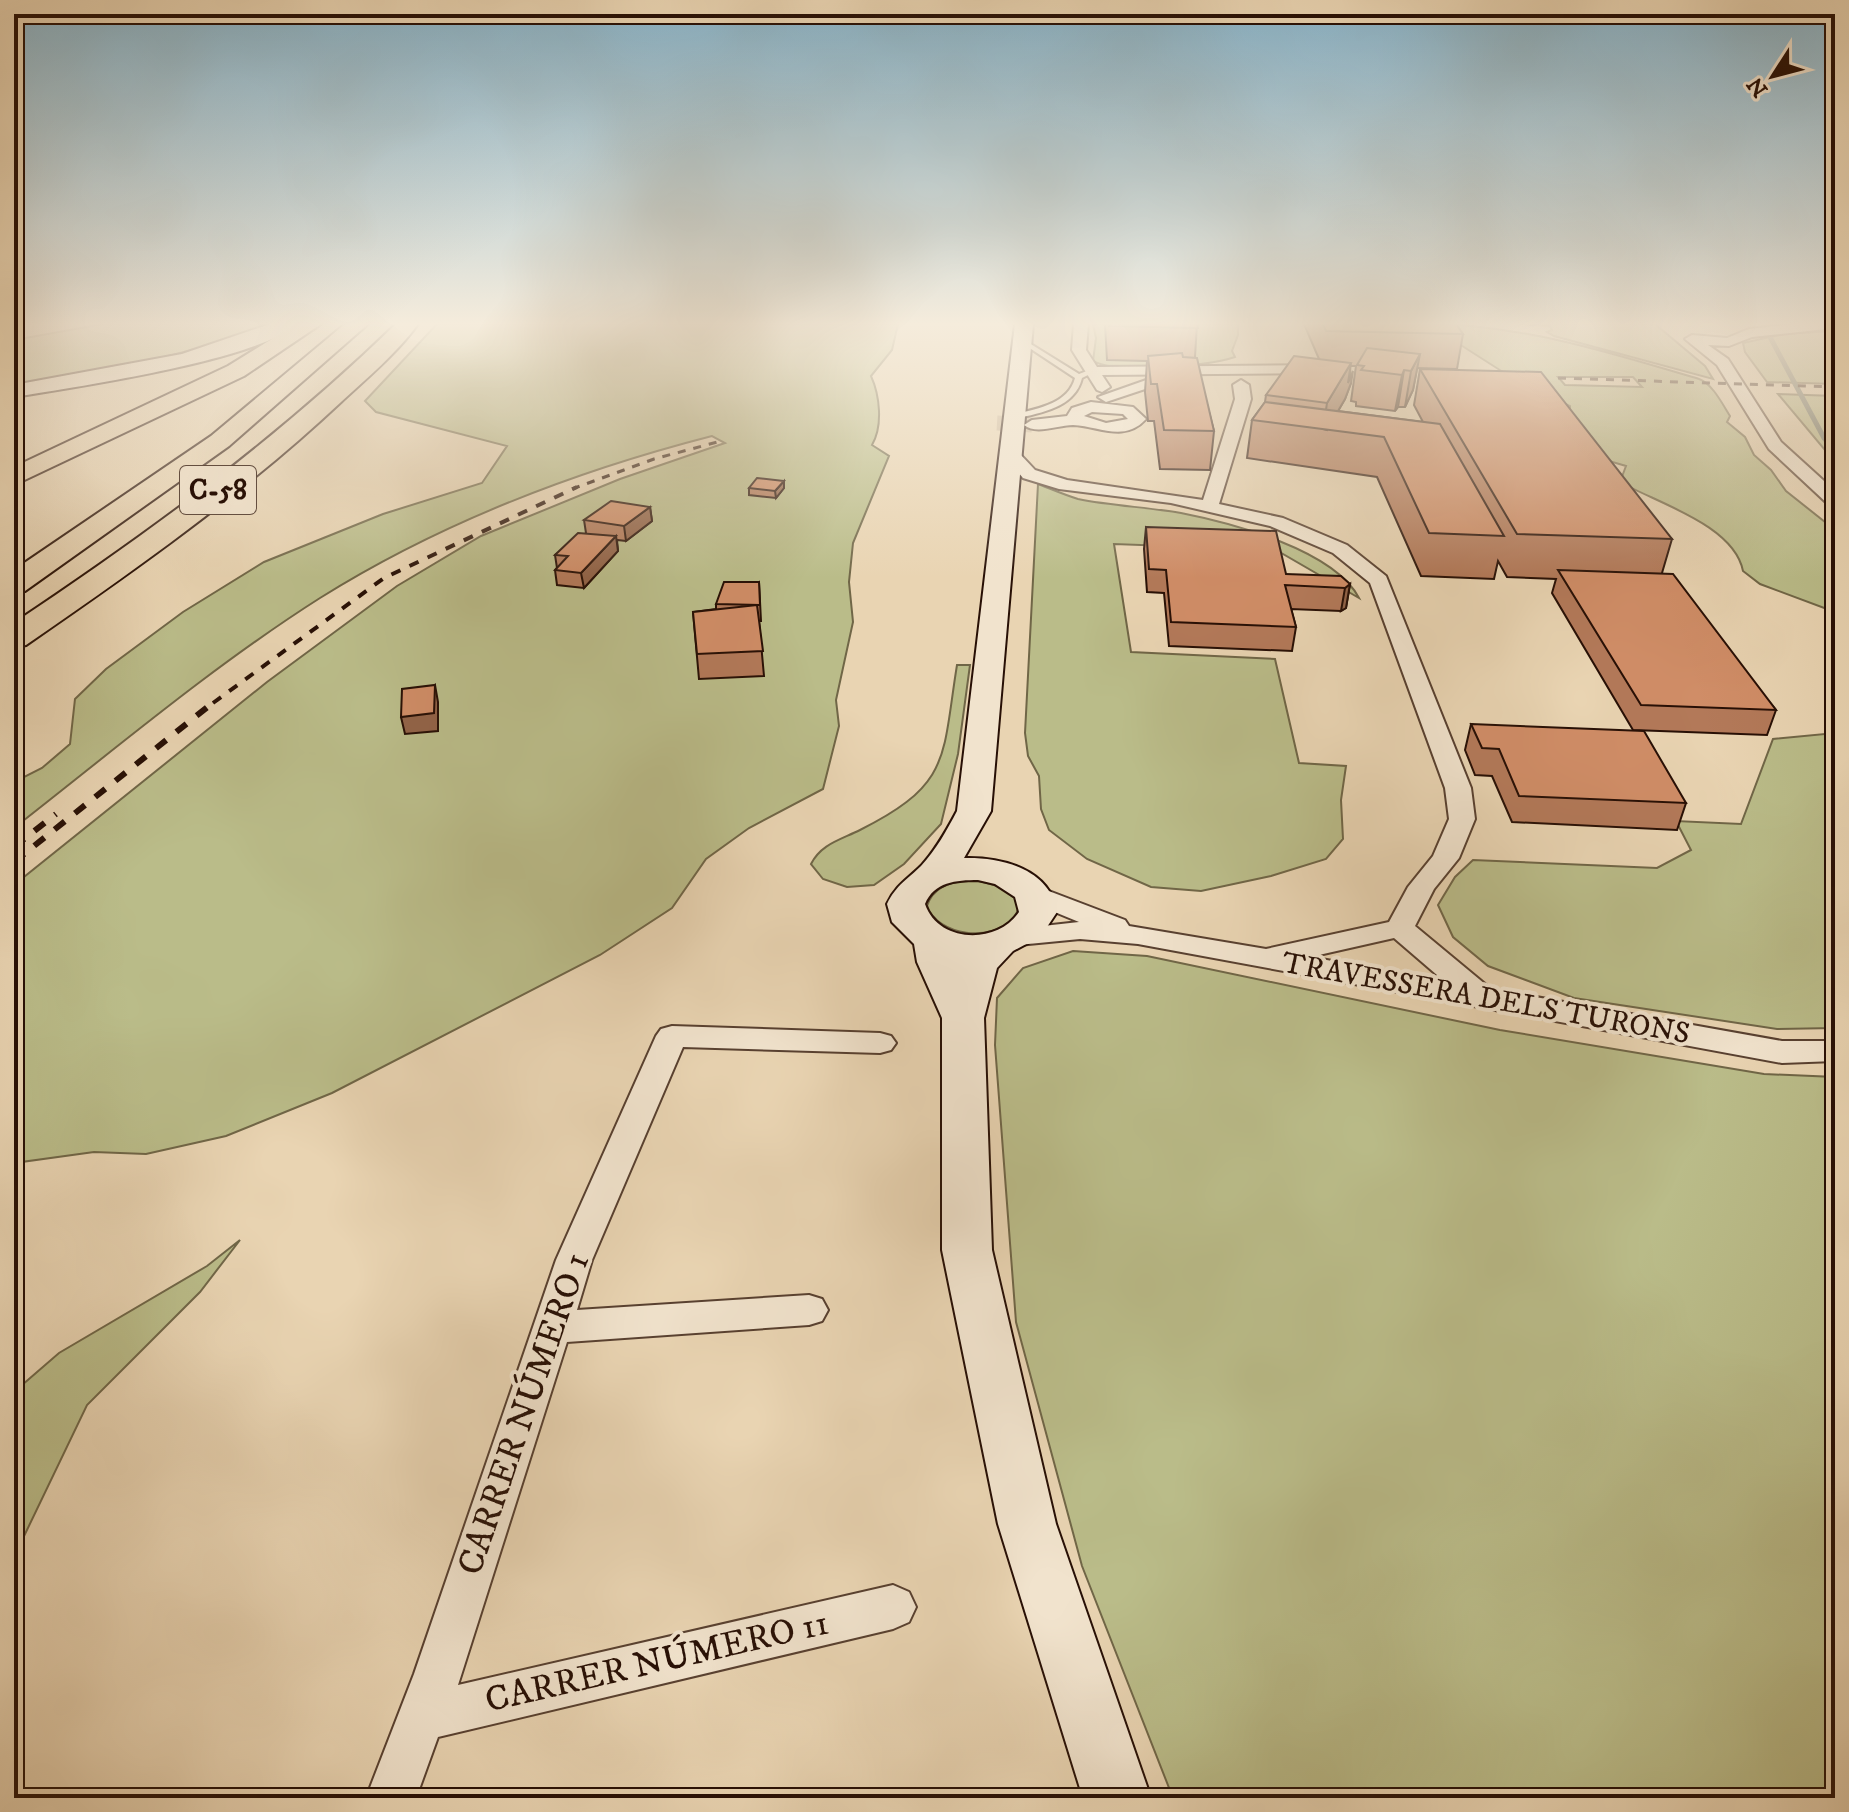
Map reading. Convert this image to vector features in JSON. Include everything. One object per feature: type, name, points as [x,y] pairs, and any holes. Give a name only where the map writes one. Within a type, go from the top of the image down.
[{"type":"highway","points":[[14,477],[157,409]]},
{"type":"highway","name":"C-58","points":[[14,584],[220,441],[258,409]]},
{"type":"highway","name":"C-58","points":[[14,638],[162,533],[319,409]]},
{"type":"street","points":[[1008,940],[969,946],[932,938],[910,921],[905,907],[914,888],[932,876],[963,834],[974,811],[1013,457],[1023,421],[1023,409]]},
{"type":"street","points":[[1078,420],[1075,414],[1085,409]]},
{"type":"street","points":[[1125,409],[1134,412],[1138,419],[1135,422]]},
{"type":"street","points":[[1211,502],[1222,432],[1237,409]]},
{"type":"street","points":[[1752,409],[1775,445],[1835,501]]},
{"type":"street","points":[[1023,421],[1078,420],[1112,427],[1135,422],[1155,426]]},
{"type":"street","points":[[1784,425],[1835,481]]},
{"type":"street","points":[[1013,457],[1029,474],[1065,485],[1171,498],[1276,522],[1340,549],[1379,580],[1458,788],[1462,819],[1446,858],[1422,887],[1400,928],[1262,959]]},
{"type":"street","points":[[974,811],[1022,885],[1038,904],[1037,916],[978,964],[963,1018],[967,1250],[1027,1524],[1117,1798]]},
{"type":"street","points":[[932,876],[972,868],[1022,885]]},
{"type":"street","name":"TRAVESSERA DELS TURONS","points":[[1022,885],[1138,935]]},
{"type":"street","points":[[1400,928],[1481,996]]},
{"type":"street","name":"TRAVESSERA DELS TURONS","points":[[1008,940],[1080,930],[1138,935],[1782,1052],[1835,1051]]},
{"type":"street","points":[[932,938],[937,962],[963,1018]]},
{"type":"street","name":"CARRER NÚMERO 1","points":[[391,1798],[574,1260],[672,1036],[880,1043]]},
{"type":"street","points":[[552,1327],[809,1310]]},
{"type":"street","name":"CARRER NÚMERO 11","points":[[421,1717],[893,1607]]},
{"type":"lane","points":[[1023,421],[1045,409]]},
{"type":"green space","points":[[373,409],[879,409],[878,429],[872,445],[889,456],[853,543],[849,582],[853,622],[836,700],[839,726],[823,789],[749,828],[706,859],[672,908],[600,955],[332,1093],[226,1136],[146,1154],[94,1152],[14,1163],[14,885],[267,682],[397,586],[481,536],[620,479],[725,443],[712,436],[560,483],[461,523],[366,571],[241,652],[14,828],[14,782],[42,768],[70,744],[75,699],[106,669],[183,612],[264,562],[383,514],[482,483],[507,446]]},
{"type":"green space","points":[[1570,409],[1725,409],[1730,416],[1727,422],[1745,437],[1754,455],[1771,470],[1786,491],[1835,530],[1835,612],[1760,584],[1743,571],[1737,555],[1710,528],[1620,482],[1626,466],[1602,459],[1570,414]]},
{"type":"green space","points":[[1790,409],[1835,409],[1835,462]]},
{"type":"green space","points":[[1038,484],[1078,499],[1181,513],[1253,532],[1305,553],[1346,581],[1359,598],[1276,550],[1114,544],[1131,652],[1275,659],[1299,763],[1346,766],[1341,800],[1343,839],[1326,859],[1271,876],[1201,891],[1151,887],[1087,859],[1049,830],[1041,809],[1039,776],[1028,756],[1025,733]]},
{"type":"green space","points":[[957,665],[970,665],[958,754],[941,824],[904,864],[874,885],[847,887],[823,879],[811,864],[820,852],[890,813],[912,798],[927,782],[944,746]]},
{"type":"green space","points":[[1835,733],[1835,1028],[1777,1029],[1574,998],[1488,966],[1453,937],[1438,905],[1455,877],[1473,860],[1657,868],[1691,850],[1676,821],[1741,824],[1773,739]]},
{"type":"green space","points":[[967,880],[994,885],[1012,895],[1018,909],[1013,918],[1004,926],[979,933],[966,933],[942,924],[927,906],[933,894],[942,887]]},
{"type":"green space","points":[[1073,951],[1147,956],[1500,1030],[1764,1074],[1835,1077],[1835,1798],[1173,1798],[1082,1566],[1016,1322],[995,1045],[997,998],[1023,968]]},
{"type":"green space","points":[[240,1240],[200,1292],[87,1405],[14,1557],[14,1392],[59,1353],[207,1266]]},
{"type":"building","points":[[1161,409],[1209,409],[1214,431],[1164,430]]},
{"type":"building","points":[[1260,409],[1317,409],[1440,424],[1504,536],[1429,533],[1384,437],[1252,420]]},
{"type":"building","points":[[1443,409],[1570,409],[1672,539],[1517,534]]},
{"type":"building","points":[[757,478],[784,481],[775,491],[749,488]]},
{"type":"building","points":[[611,501],[650,507],[624,526],[584,520]]},
{"type":"building","points":[[1146,527],[1276,531],[1286,574],[1341,576],[1350,584],[1345,588],[1285,585],[1296,627],[1171,622],[1166,570],[1149,569]]},
{"type":"building","points":[[578,533],[616,536],[581,573],[555,570],[568,556],[555,555]]},
{"type":"building","points":[[1558,570],[1673,574],[1776,710],[1641,705]]},
{"type":"building","points":[[724,582],[759,582],[760,605],[716,604]]},
{"type":"building","points":[[757,605],[763,651],[697,654],[693,612]]},
{"type":"building","points":[[435,685],[434,713],[401,717],[402,689]]},
{"type":"building","points":[[1471,724],[1644,731],[1686,803],[1519,796],[1499,749],[1482,748]]},
{"type":"waterway","points":[[1808,409],[1824,438],[1835,450]]},
{"type":"tunnel","points":[[997,423],[1032,425]]},
{"type":"railway","points":[[575,488],[654,459],[721,441]]},
{"type":"railway","points":[[213,703],[384,578],[575,488]]},
{"type":"railway","points":[[14,862],[215,701]]},
{"type":"railway","points":[[14,847],[56,814]]}]
